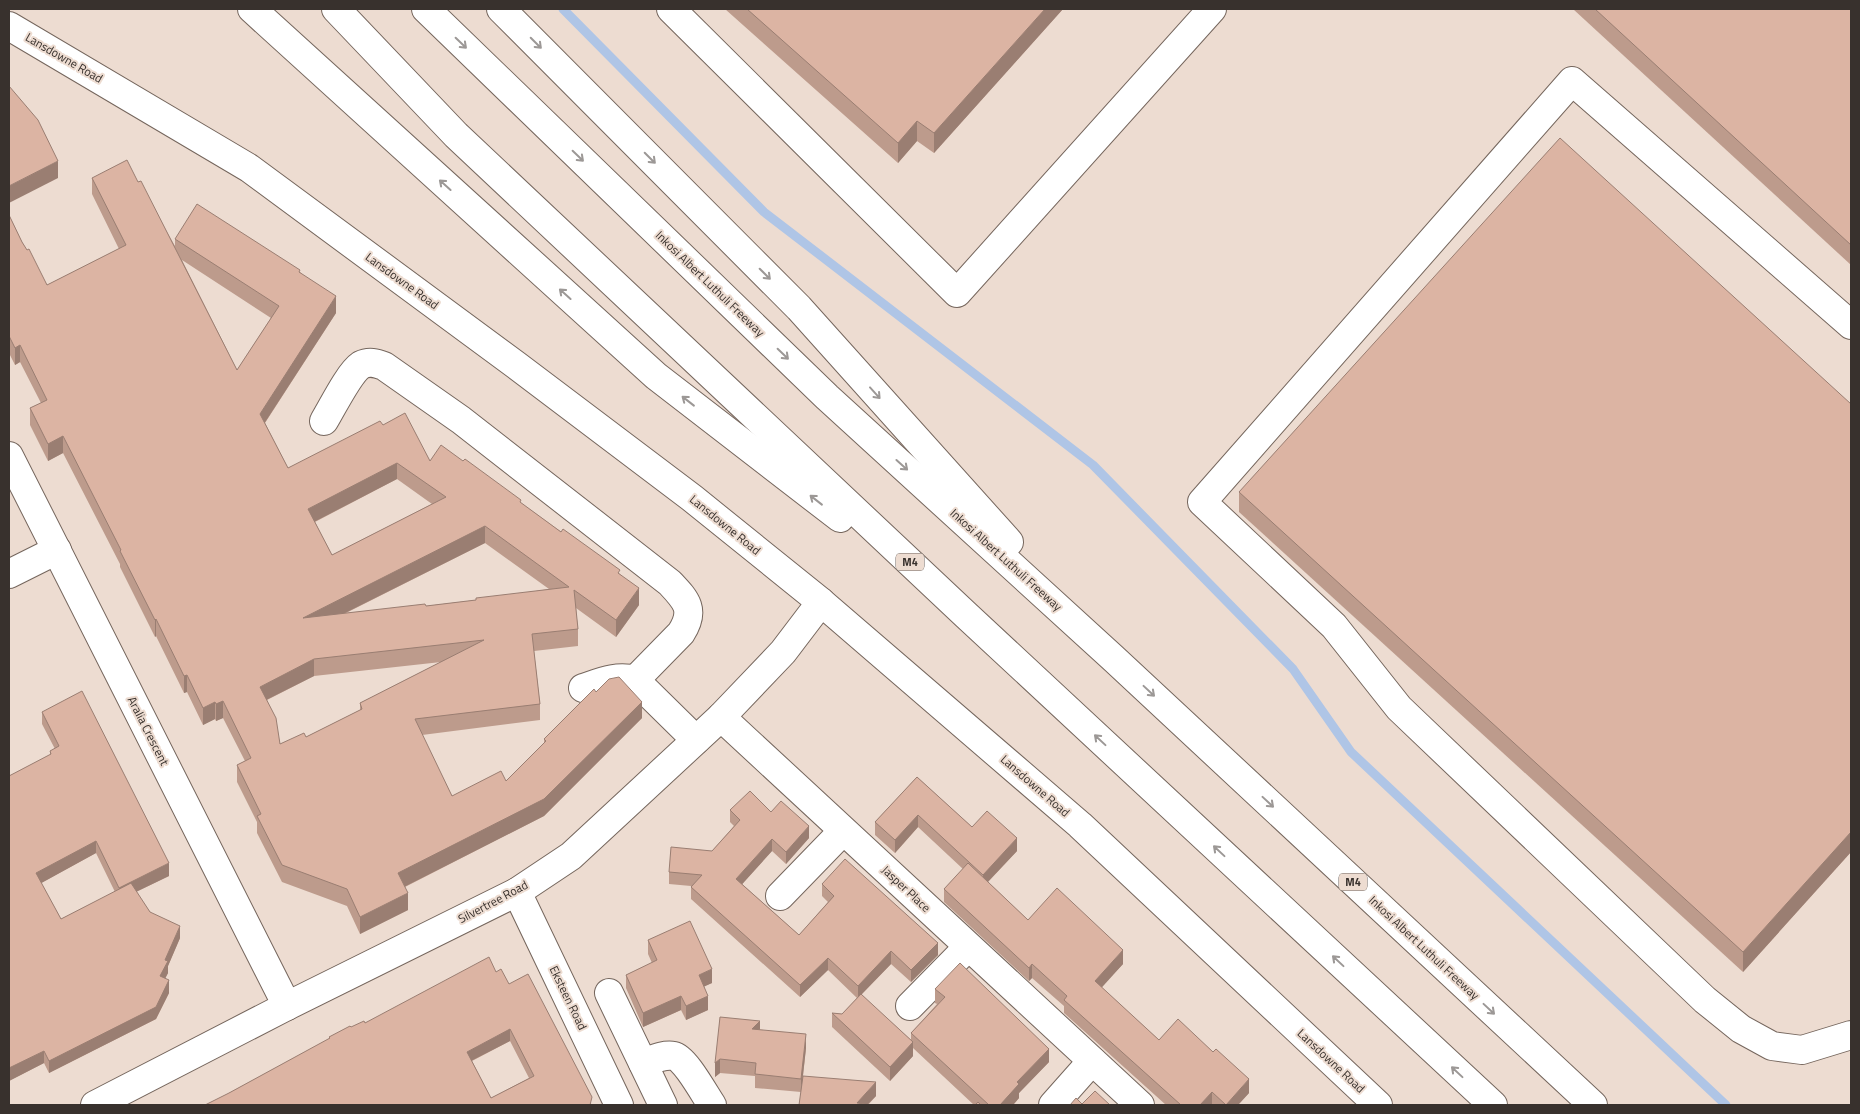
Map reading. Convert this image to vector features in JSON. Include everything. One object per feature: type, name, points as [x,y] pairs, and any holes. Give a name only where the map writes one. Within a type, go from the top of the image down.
[{"type":"main road","points":[[252,9],[656,376],[966,615]]},
{"type":"main road","name":"M4","points":[[336,9],[456,135],[966,615],[1493,1105]]},
{"type":"main road","name":"Inkosi Albert Luthuli Freeway","points":[[426,9],[827,397],[1113,658],[1593,1105]]},
{"type":"main road","points":[[501,9],[799,308],[1113,658]]},
{"type":"main road","points":[[671,9],[957,293],[1212,9]]},
{"type":"main road","name":"Lansdowne Road","points":[[9,26],[249,168],[501,353],[692,498],[821,602],[1080,825],[1378,1105]]},
{"type":"main road","points":[[1851,325],[1572,82],[1202,502],[1334,626],[1399,708],[1705,1000],[1740,1029],[1772,1046],[1802,1050],[1851,1035]]},
{"type":"main road","points":[[324,421],[352,375],[361,366],[370,362],[384,366],[460,420],[670,582],[685,599],[689,613],[686,624],[681,632],[635,680]]},
{"type":"main road","name":"Aralia Crescent","points":[[9,456],[287,1006]]},
{"type":"main road","points":[[9,574],[56,550]]},
{"type":"main road","name":"Silvertree Road","points":[[95,1105],[287,1006],[517,892],[571,856],[721,717],[783,652],[821,602]]},
{"type":"main road","points":[[583,688],[610,679],[625,677],[635,680],[696,740]]},
{"type":"main road","name":"Jasper Place","points":[[721,717],[1140,1105]]},
{"type":"main road","points":[[780,896],[843,831]]},
{"type":"main road","name":"Eksteen Road","points":[[517,892],[619,1105]]},
{"type":"main road","points":[[910,1006],[968,947]]},
{"type":"main road","points":[[609,993],[663,1105]]},
{"type":"main road","points":[[643,1063],[663,1056],[675,1056],[682,1061],[712,1105]]},
{"type":"main road","points":[[1053,1105],[1092,1061]]},
{"type":"building","points":[[747,9],[1045,9],[934,133],[917,121],[898,143]]},
{"type":"building","points":[[1595,9],[1851,9],[1851,245]]},
{"type":"building","points":[[9,86],[38,120],[58,161],[9,186]]},
{"type":"building","points":[[1560,138],[1851,404],[1851,832],[1743,952],[1239,492]]},
{"type":"building","points":[[127,160],[138,182],[141,181],[237,370],[279,306],[175,239],[197,204],[300,270],[299,272],[336,296],[260,414],[288,468],[380,421],[383,425],[405,413],[430,461],[441,445],[463,461],[465,459],[561,532],[563,529],[620,570],[618,573],[639,588],[616,620],[574,590],[578,629],[532,634],[540,704],[415,719],[452,796],[501,771],[506,781],[546,741],[544,739],[594,689],[596,692],[609,679],[619,677],[642,702],[544,799],[398,873],[408,893],[360,917],[347,889],[282,865],[257,816],[261,814],[237,765],[251,758],[223,701],[216,704],[215,702],[203,708],[187,675],[184,676],[155,620],[63,436],[48,444],[30,408],[47,400],[20,345],[15,348],[9,336],[9,215],[47,285],[126,245],[92,178]],"holes":[[[397,463],[446,497],[332,555],[308,509]],[[485,526],[569,587],[426,606],[425,604],[303,618]],[[484,640],[360,703],[362,709],[306,737],[304,733],[280,744],[276,718],[260,687],[314,659]]]},
{"type":"building","points":[[82,691],[169,863],[119,888],[96,841],[36,873],[61,919],[131,883],[150,912],[180,926],[165,960],[168,961],[160,976],[169,980],[156,1007],[49,1061],[44,1051],[9,1068],[9,776],[51,754],[50,751],[59,746],[42,712]]},
{"type":"building","points":[[917,777],[972,827],[987,811],[1017,838],[983,875],[918,815],[895,840],[875,822]]},
{"type":"building","points":[[750,791],[771,812],[781,801],[809,826],[786,852],[772,839],[736,879],[799,935],[834,896],[822,884],[845,859],[938,943],[911,970],[891,951],[858,986],[828,958],[800,985],[691,887],[702,875],[669,872],[671,847],[712,851],[740,820],[730,810]]},
{"type":"building","points":[[968,863],[1028,920],[1057,888],[1123,950],[1095,981],[1159,1040],[1178,1019],[1213,1052],[1216,1049],[1249,1079],[1226,1105],[1212,1092],[1200,1105],[1181,1105],[1064,1000],[1067,996],[1032,964],[1029,968],[944,889]]},
{"type":"building","points":[[690,921],[712,969],[699,975],[708,996],[686,1006],[681,996],[643,1013],[626,975],[657,960],[648,940]]},
{"type":"building","points":[[489,957],[496,972],[501,969],[509,984],[528,974],[592,1097],[590,1105],[205,1105],[350,1026],[364,1021],[365,1023]],"holes":[[[510,1029],[534,1076],[491,1098],[467,1052]]]},
{"type":"building","points":[[960,963],[1049,1049],[1017,1082],[1019,1084],[1000,1105],[989,1105],[911,1033],[945,997],[935,989]]},
{"type":"building","points":[[861,994],[913,1042],[890,1067],[832,1013],[842,1014]]},
{"type":"building","points":[[720,1017],[760,1021],[752,1029],[806,1034],[801,1079],[755,1074],[756,1063],[720,1059],[715,1063]]},
{"type":"building","points":[[803,1076],[876,1082],[857,1103],[873,1105],[799,1105]]},
{"type":"building","points":[[1095,1091],[1110,1105],[1070,1105],[1076,1098],[1082,1104]]},
{"type":"waterway","points":[[563,9],[764,212],[1093,465],[1293,669],[1351,752],[1726,1105]]}]
